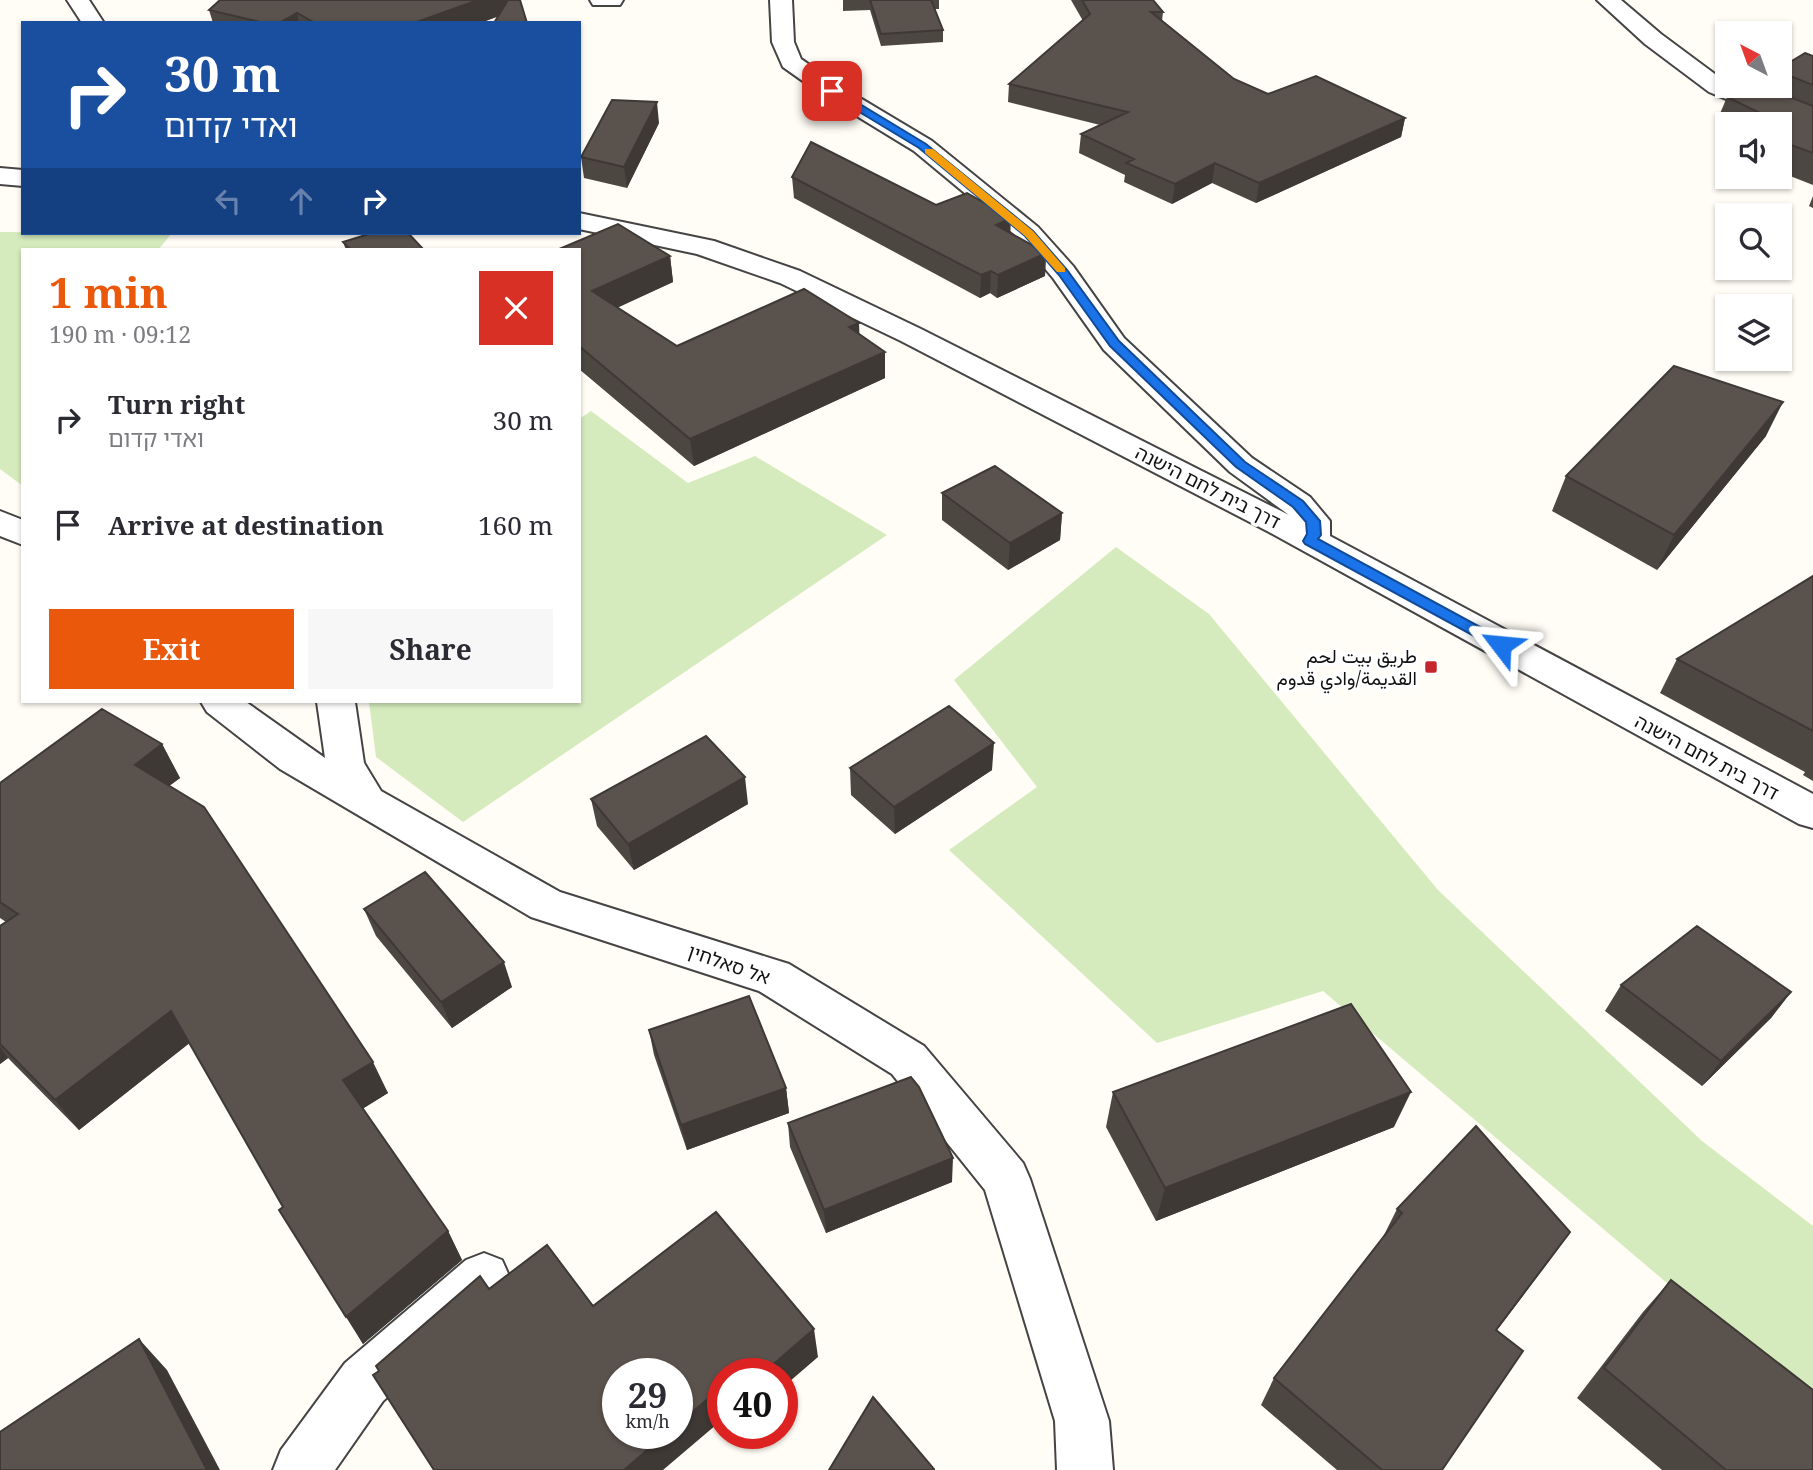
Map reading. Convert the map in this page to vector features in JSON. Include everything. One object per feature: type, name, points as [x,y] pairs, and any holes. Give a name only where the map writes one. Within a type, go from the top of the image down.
[{"type":"street","points":[[78,0],[92,21]]},
{"type":"street","points":[[601,0],[612,0]]},
{"type":"street","points":[[781,0],[783,42],[792,62],[832,91],[923,146],[1029,233],[1063,272],[1114,344],[1241,465],[1298,504],[1313,521],[1314,535],[1310,541]]},
{"type":"street","points":[[1608,0],[1653,39],[1717,87],[1813,128]]},
{"type":"street","points":[[0,176],[21,178]]},
{"type":"street","name":"דרך בית לחם הישנה","points":[[581,221],[704,247],[790,277],[911,335],[1310,541],[1813,813]]},
{"type":"street","points":[[0,522],[21,533]]},
{"type":"street","name":"אל סאלחין","points":[[221,703],[294,758],[546,905],[773,978],[908,1060],[1006,1180],[1082,1421],[1085,1470]]},
{"type":"street","points":[[336,703],[345,764],[368,801]]},
{"type":"street","points":[[301,1470],[365,1382],[484,1278]]},
{"type":"green space","points":[[0,232],[21,232],[21,235],[170,235],[160,248],[21,248],[21,485],[0,469]]},
{"type":"green space","points":[[591,411],[688,483],[755,456],[887,535],[463,822],[376,757],[369,703],[581,703],[581,418]]},
{"type":"green space","points":[[1116,547],[1209,614],[1438,890],[1702,1141],[1813,1226],[1813,1407],[1323,991],[1157,1043],[949,850],[1037,787],[954,680]]},
{"type":"building","points":[[220,0],[478,0],[420,21],[311,21],[297,13],[283,21],[256,21],[209,10]]},
{"type":"building","points":[[508,0],[520,0],[526,21],[495,21]]},
{"type":"building","points":[[870,0],[931,0],[943,30],[881,34]]},
{"type":"building","points":[[1082,0],[1153,0],[1163,12],[1151,12],[1234,79],[1268,94],[1316,76],[1405,118],[1259,183],[1215,163],[1175,184],[1126,163],[1134,159],[1081,134],[1128,112],[1009,84],[1090,14]]},
{"type":"building","points":[[1805,53],[1813,56],[1813,85],[1792,77],[1792,61]]},
{"type":"building","points":[[1729,98],[1792,98],[1813,106],[1813,153],[1792,145],[1792,112],[1758,112]]},
{"type":"building","points":[[612,100],[657,102],[624,167],[581,157]]},
{"type":"building","points":[[811,142],[936,205],[967,193],[1011,218],[996,225],[1046,253],[998,275],[991,271],[981,275],[792,177]]},
{"type":"building","points":[[618,224],[670,256],[592,291],[677,346],[804,289],[859,323],[849,327],[885,352],[690,439],[581,348],[581,248],[562,248]]},
{"type":"building","points":[[366,235],[410,235],[422,248],[349,248],[343,242]]},
{"type":"building","points":[[1674,366],[1783,402],[1674,535],[1566,476]]},
{"type":"building","points":[[995,466],[1062,513],[1010,543],[942,493]]},
{"type":"building","points":[[1813,576],[1813,731],[1677,659]]},
{"type":"building","points":[[949,706],[994,743],[894,807],[850,768]]},
{"type":"building","points":[[102,709],[162,744],[135,765],[204,807],[373,1062],[343,1080],[448,1231],[346,1317],[279,1210],[283,1207],[171,1011],[55,1100],[0,1044],[0,926],[18,914],[0,902],[0,783]]},
{"type":"building","points":[[706,736],[745,777],[628,844],[591,799]]},
{"type":"building","points":[[425,872],[504,962],[441,1002],[364,909]]},
{"type":"building","points":[[1697,926],[1791,992],[1721,1061],[1621,985]]},
{"type":"building","points":[[749,996],[786,1088],[681,1125],[649,1030]]},
{"type":"building","points":[[1351,1004],[1411,1092],[1165,1188],[1113,1092]]},
{"type":"building","points":[[911,1077],[919,1087],[953,1158],[824,1210],[788,1123]]},
{"type":"building","points":[[1476,1126],[1570,1232],[1496,1330],[1523,1351],[1442,1470],[1382,1470],[1274,1378],[1402,1213],[1397,1209]]},
{"type":"building","points":[[716,1212],[814,1329],[780,1358],[707,1358],[707,1400],[693,1411],[693,1358],[602,1358],[602,1449],[648,1449],[624,1470],[434,1470],[373,1375],[379,1371],[376,1366],[480,1276],[489,1289],[547,1245],[593,1306]]},
{"type":"building","points":[[1671,1280],[1813,1390],[1813,1470],[1726,1470],[1604,1368]]},
{"type":"building","points":[[139,1339],[207,1470],[0,1470],[0,1432]]},
{"type":"building","points":[[873,1397],[934,1469],[934,1470],[829,1470]]},
{"type":"slow traffic","points":[[929,151],[1029,233],[1061,270]]},
{"type":"place","name":"طريق بيت لحم القديمة/وادي قدوم","points":[[1431,667]]},
{"type":"route","points":[[832,91],[923,146],[1029,233],[1063,272],[1114,344],[1241,465],[1298,504],[1313,521],[1314,535],[1310,541],[1501,645]]}]
